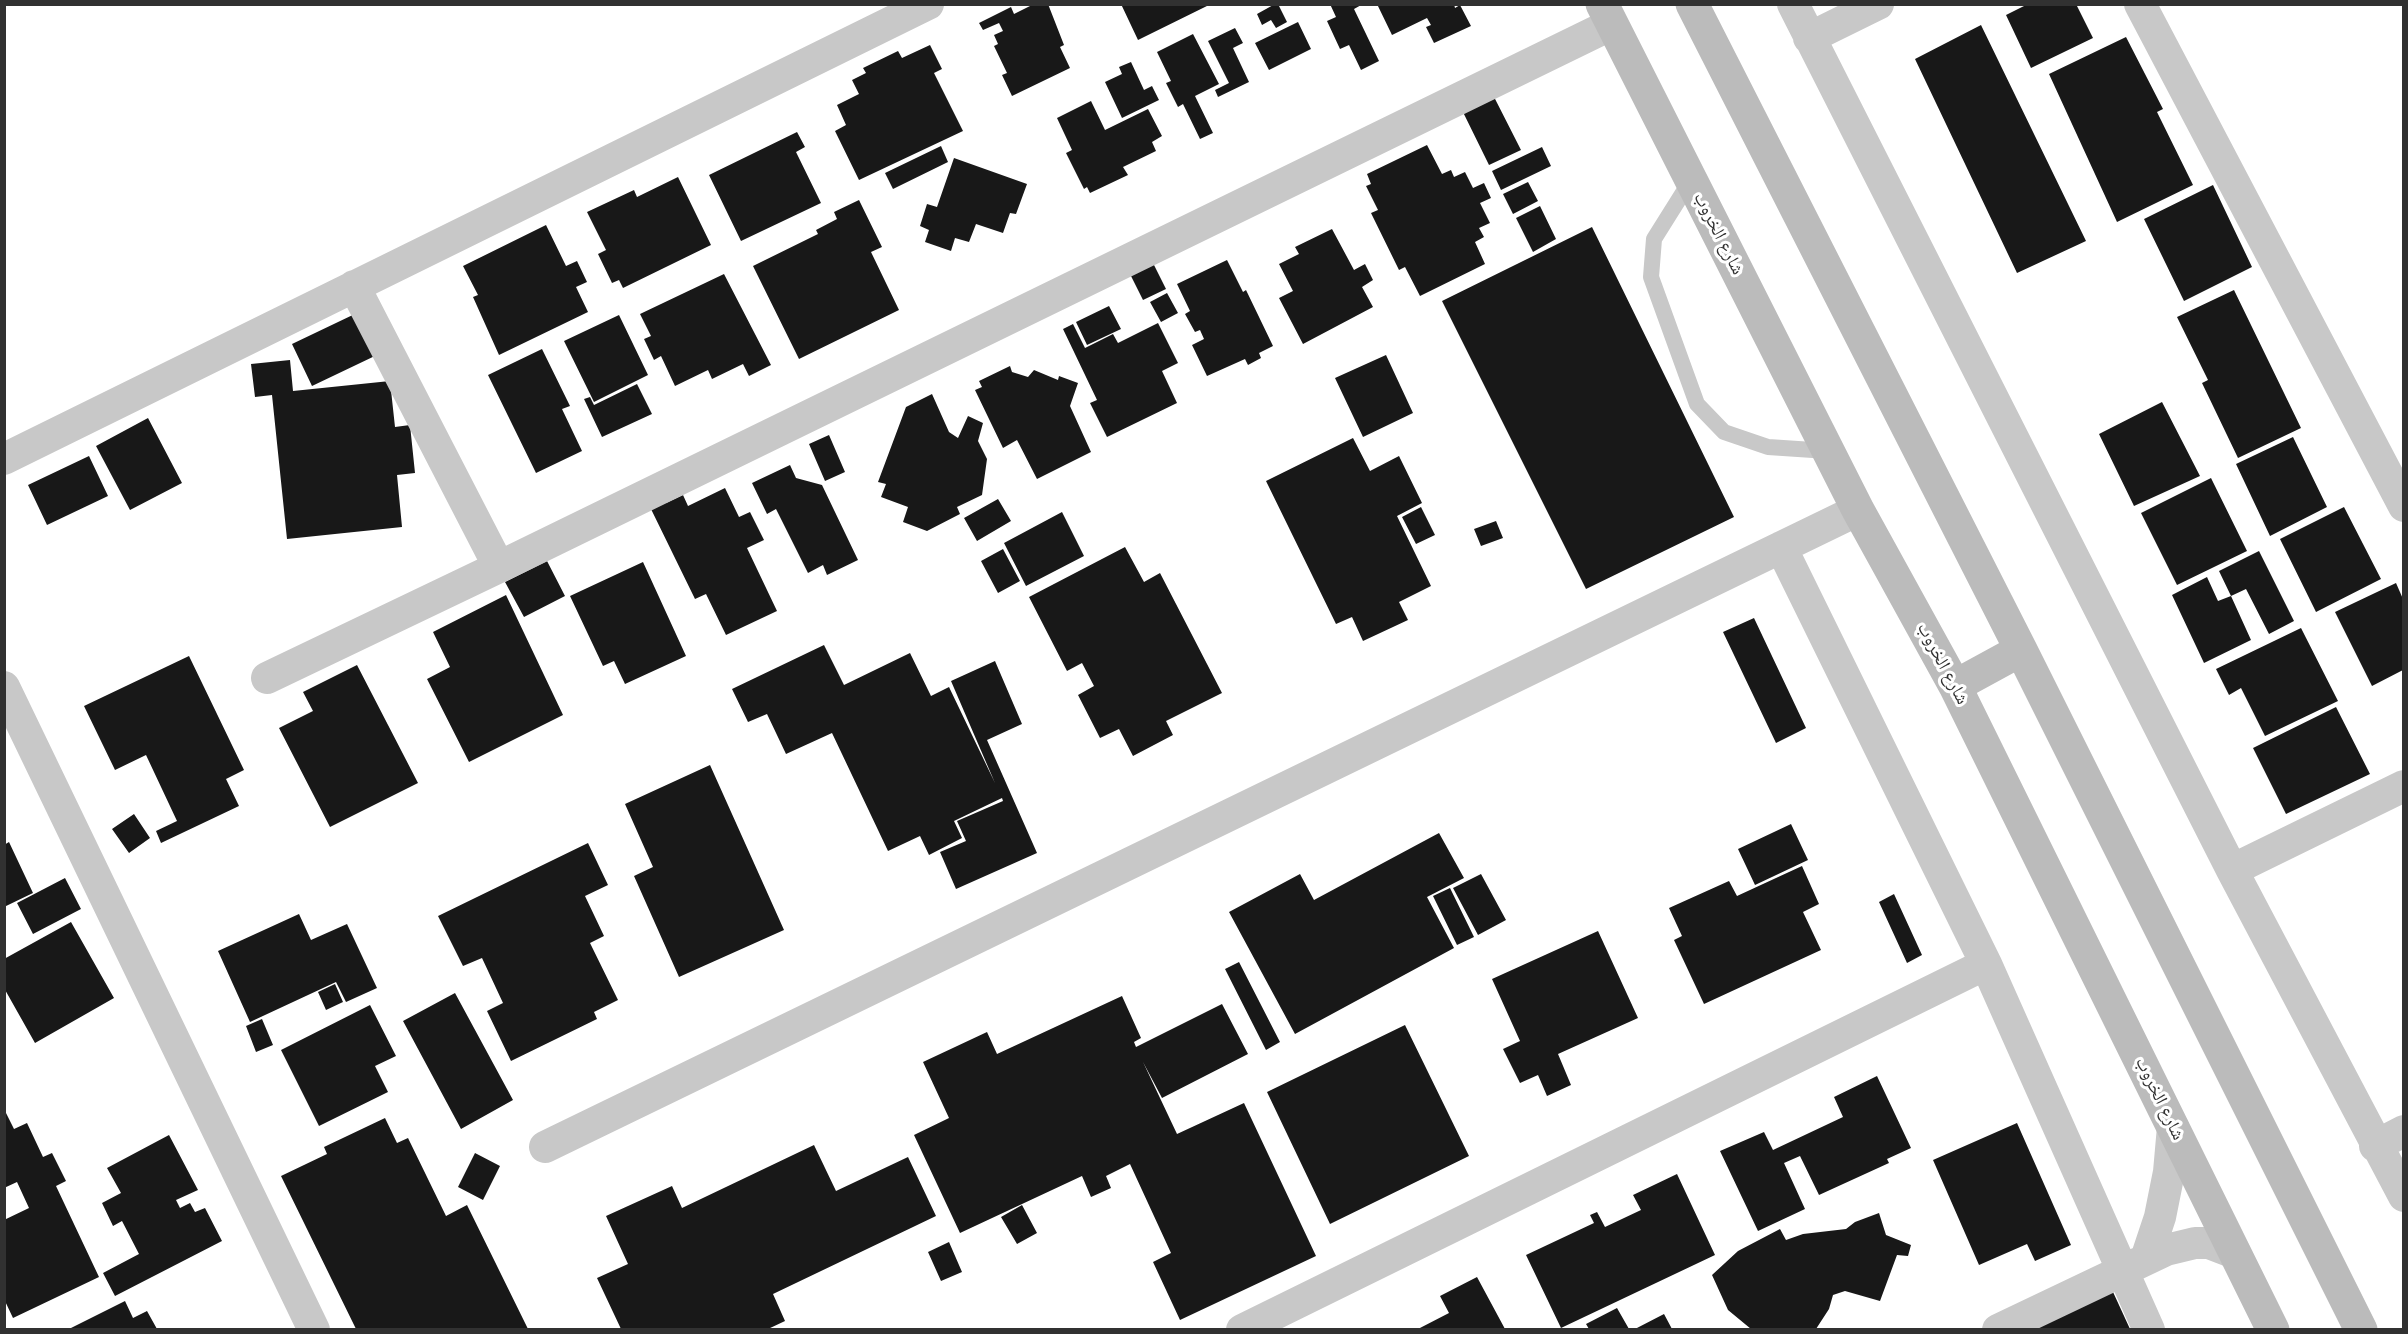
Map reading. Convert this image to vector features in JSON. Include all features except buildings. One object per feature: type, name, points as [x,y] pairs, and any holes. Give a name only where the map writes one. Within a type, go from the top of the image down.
[{"type":"main road","points":[[1692,4],[2021,650],[2361,1329]]},
{"type":"main road","name":"شارع الخروب","points":[[1607,14],[1858,510],[1955,686],[2273,1329]]},
{"type":"main road","points":[[1955,686],[2021,650]]},
{"type":"street","points":[[4,459],[928,4]]},
{"type":"street","points":[[1793,4],[2232,870],[2403,1196]]},
{"type":"street","points":[[1809,38],[1878,4]]},
{"type":"street","points":[[2140,4],[2392,453],[2403,506]]},
{"type":"street","points":[[267,678],[499,567],[1607,14]]},
{"type":"street","points":[[354,286],[499,567]]},
{"type":"street","points":[[545,1146],[1858,510]]},
{"type":"street","points":[[1780,547],[2135,1264],[2149,1329]]},
{"type":"street","points":[[4,687],[315,1329]]},
{"type":"street","points":[[2232,870],[2403,786]]},
{"type":"street","points":[[1242,1329],[1986,964]]},
{"type":"street","points":[[2135,1264],[2162,1206],[2173,1127]]},
{"type":"street","points":[[2375,1146],[2403,1131]]},
{"type":"street","points":[[1998,1329],[2166,1250],[2195,1243],[2209,1243],[2235,1253]]},
{"type":"lane","points":[[1691,180],[1654,238],[1651,277],[1697,404],[1725,432],[1768,447],[1828,451]]}]
